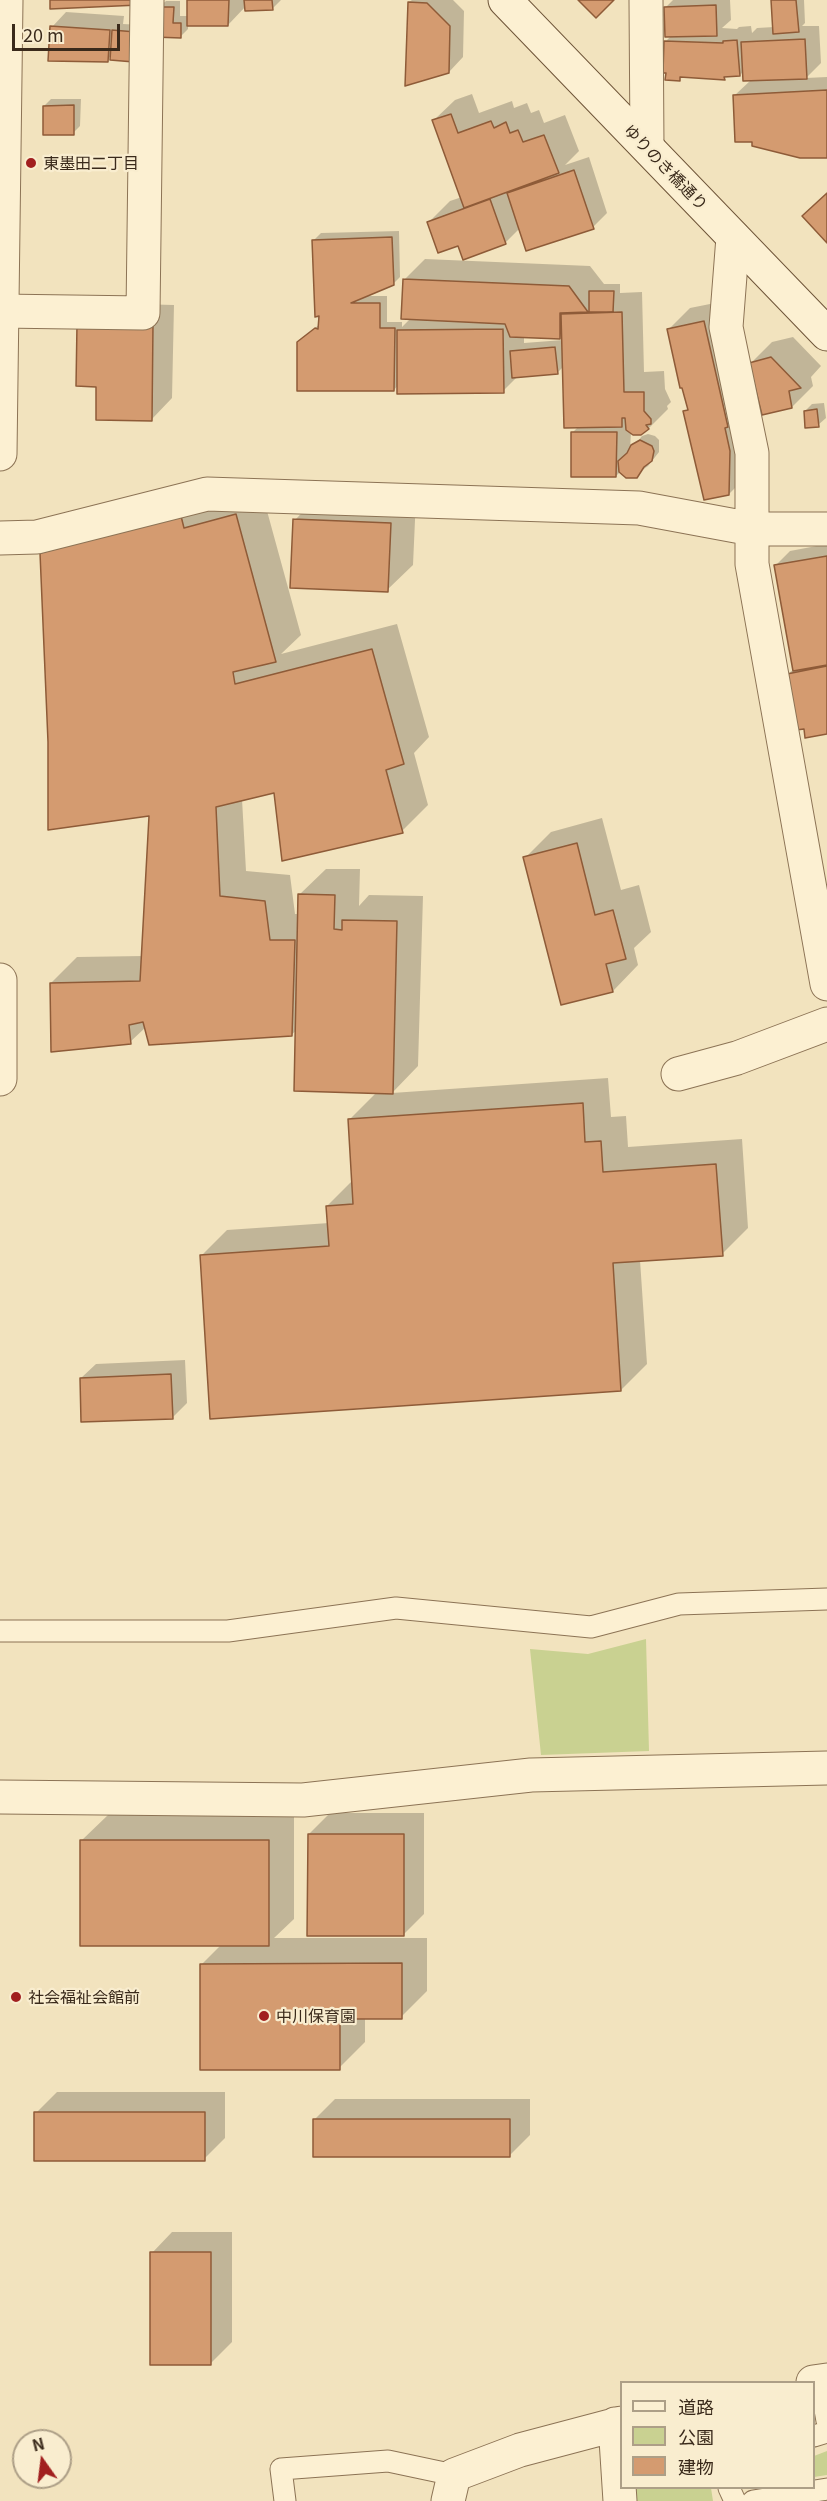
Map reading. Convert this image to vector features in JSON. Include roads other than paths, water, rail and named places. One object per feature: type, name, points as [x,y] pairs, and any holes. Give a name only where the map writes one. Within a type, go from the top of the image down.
[{"type":"street","points":[[0,454],[6,0]]},
{"type":"street","points":[[1,311],[143,313],[147,0]]},
{"type":"street","name":"ゆりのき橋通り","points":[[505,0],[827,334]]},
{"type":"street","points":[[646,0],[647,146]]},
{"type":"street","points":[[733,237],[726,327],[752,453],[752,564],[827,984]]},
{"type":"street","points":[[0,538],[37,537],[207,494],[639,508],[752,530],[827,529]]},
{"type":"street","points":[[0,980],[0,1079]]},
{"type":"street","points":[[678,1074],[737,1058],[827,1024]]},
{"type":"street","points":[[0,1797],[303,1800],[531,1775],[827,1768]]},
{"type":"street","points":[[451,2488],[520,2450],[618,2423],[620,2501]]},
{"type":"lane","points":[[0,1631],[228,1631],[396,1608],[591,1627],[679,1605],[827,1599]]},
{"type":"lane","points":[[820,2381],[827,2421]]},
{"type":"lane","points":[[285,2501],[281,2469],[388,2461],[451,2488]]},
{"type":"lane","points":[[753,2501],[827,2489]]},
{"type":"place","name":"東墨田二丁目","points":[[31,163]]},
{"type":"place","name":"社会福祉会館前","points":[[16,1997]]},
{"type":"place","name":"中川保育園","points":[[264,2016]]}]
